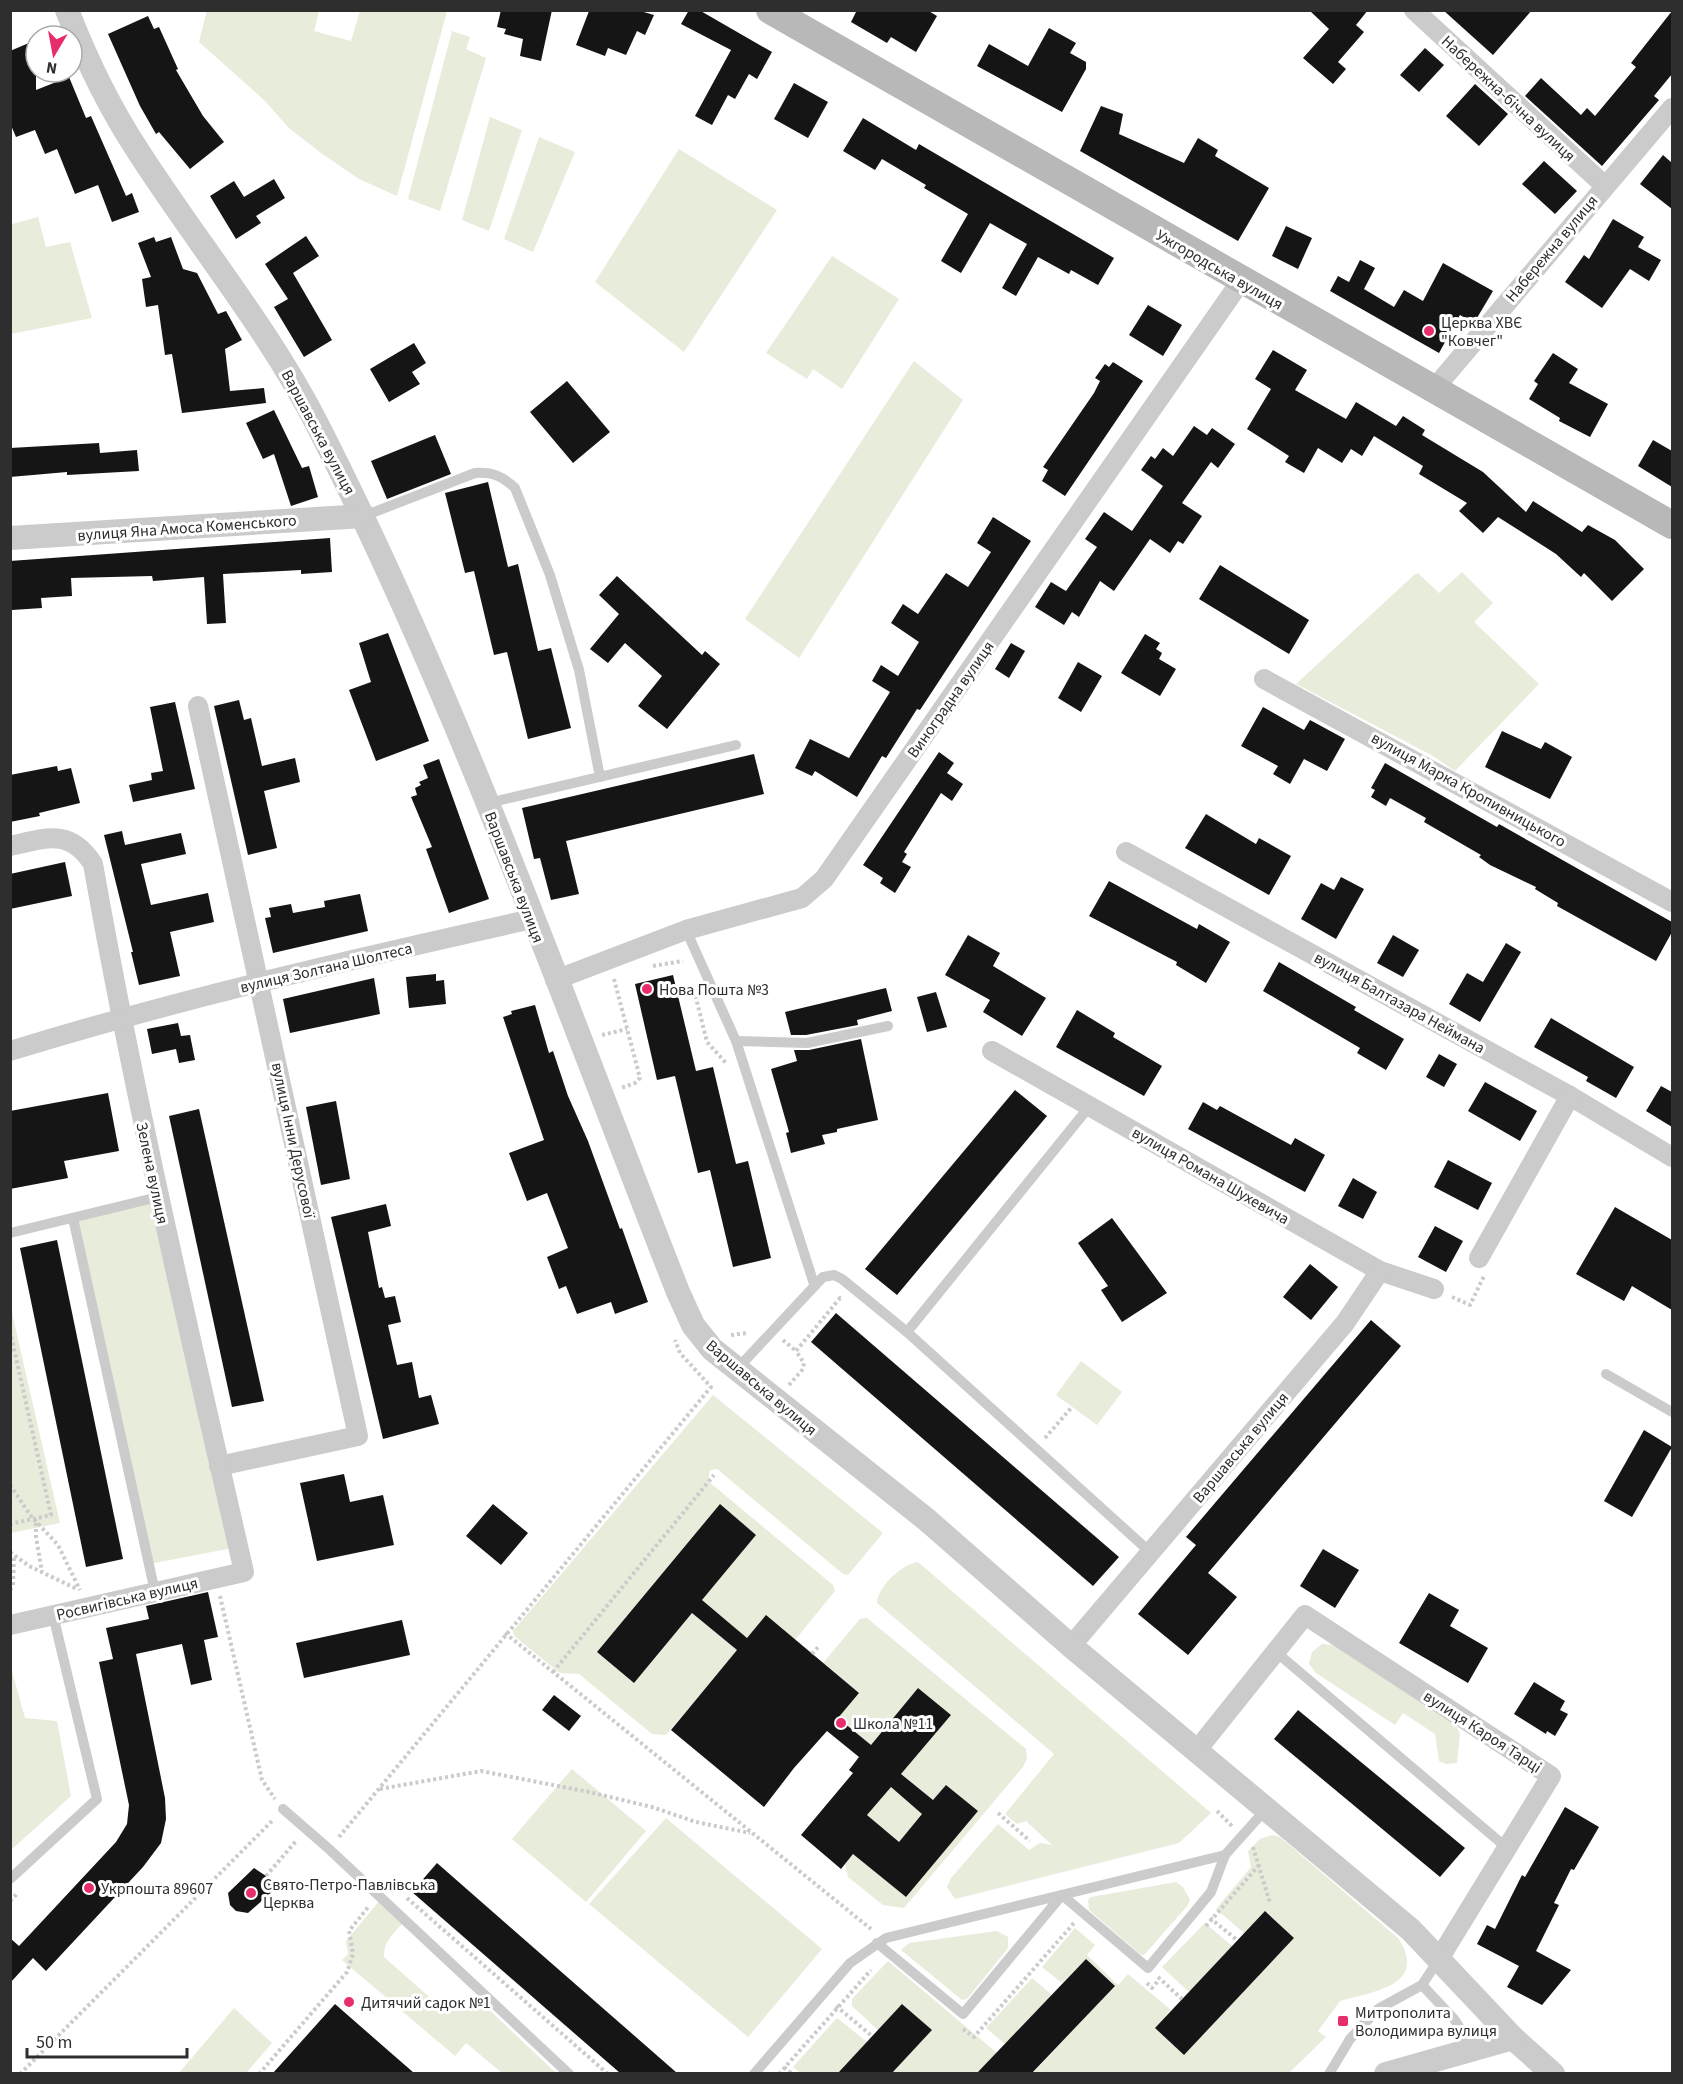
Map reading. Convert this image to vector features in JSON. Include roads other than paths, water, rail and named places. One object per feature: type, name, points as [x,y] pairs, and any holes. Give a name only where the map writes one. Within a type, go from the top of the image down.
[{"type":"main road","name":"Ужгородська вулиця","points":[[770,10],[1241,281],[1672,525]]},
{"type":"street","name":"Варшавська вулиця","points":[[67,10],[105,96],[126,132],[273,347],[308,407],[364,516],[487,803],[678,1292],[699,1333],[712,1349],[737,1370],[927,1520],[1071,1646],[1268,1808],[1411,1930],[1439,1959]]},
{"type":"street","name":"Набережна-бічна вулиця","points":[[1424,14],[1604,185]]},
{"type":"street","name":"Набережна вулиця","points":[[1432,390],[1604,185],[1672,108]]},
{"type":"street","name":"Виноградна вулиця","points":[[555,980],[686,930],[802,898],[824,879],[1241,281]]},
{"type":"street","name":"вулиця Яна Амоса Коменського","points":[[10,538],[364,516]]},
{"type":"street","name":"вулиця Марка Кропивницького","points":[[1264,679],[1672,902]]},
{"type":"street","name":"вулиця Інни Дерусової","points":[[198,706],[358,1436],[219,1466]]},
{"type":"street","name":"Зелена вулиця","points":[[10,846],[49,837],[69,840],[83,849],[93,864],[120,1017],[158,1197],[244,1572]]},
{"type":"street","name":"вулиця Балтазара Неймана","points":[[1126,852],[1570,1096],[1672,1157]]},
{"type":"street","name":"вулиця Золтана Шолтеса","points":[[10,1052],[120,1017],[259,982],[532,920]]},
{"type":"street","name":"вулиця Романа Шухевича","points":[[992,1051],[1380,1271],[1434,1289]]},
{"type":"street","points":[[1479,1258],[1570,1096]]},
{"type":"street","name":"Варшавська вулиця","points":[[1071,1646],[1345,1323],[1380,1271]]},
{"type":"street","name":"Росвигівська вулиця","points":[[10,1625],[244,1572]]},
{"type":"street","name":"вулиця Кароя Тарці","points":[[1197,1750],[1305,1615],[1551,1776],[1439,1959]]},
{"type":"street","points":[[1439,1959],[1513,2038],[1553,2073]]},
{"type":"street","points":[[1386,2073],[1513,2038]]},
{"type":"lane","points":[[364,516],[476,473],[489,472],[504,478],[515,488],[550,575],[579,670],[600,777]]},
{"type":"lane","points":[[487,803],[736,745]]},
{"type":"lane","points":[[686,930],[736,1041],[814,1284]]},
{"type":"lane","points":[[736,1041],[807,1043],[888,1026]]},
{"type":"lane","points":[[907,1332],[1089,1107]]},
{"type":"lane","points":[[10,1233],[158,1197]]},
{"type":"lane","points":[[73,1218],[154,1592]]},
{"type":"lane","points":[[737,1370],[814,1284],[823,1277],[834,1275],[907,1332],[1150,1552]]},
{"type":"lane","points":[[1606,1374],[1672,1412]]},
{"type":"lane","points":[[10,1879],[97,1799],[53,1615]]},
{"type":"lane","points":[[1276,1652],[1507,1848]]},
{"type":"lane","points":[[1062,1894],[1148,1968],[1211,1892],[1225,1855],[1268,1808]]},
{"type":"lane","points":[[283,1809],[329,1849],[569,2073]]},
{"type":"lane","points":[[754,2073],[850,1963],[886,1938],[1225,1855]]},
{"type":"lane","points":[[877,1943],[963,2014],[1062,1894]]},
{"type":"lane","points":[[1329,2073],[1350,2039],[1377,2008],[1422,1985],[1439,1959]]},
{"type":"lane","points":[[1422,1985],[1454,2019],[1474,2050]]},
{"type":"place","name":"Церква ХВЄ \"Ковчег\"","points":[[1429,331]]},
{"type":"place","name":"Нова Пошта №3","points":[[647,989]]},
{"type":"place","name":"Школа №11","points":[[841,1723]]},
{"type":"place","name":"Укрпошта 89607","points":[[89,1888]]},
{"type":"place","name":"Свято-Петро-Павлівська Церква","points":[[251,1893]]},
{"type":"place","name":"Дитячий садок №1","points":[[349,2002]]},
{"type":"place","name":"Митрополита Володимира вулиця","points":[[1343,2021]]}]
